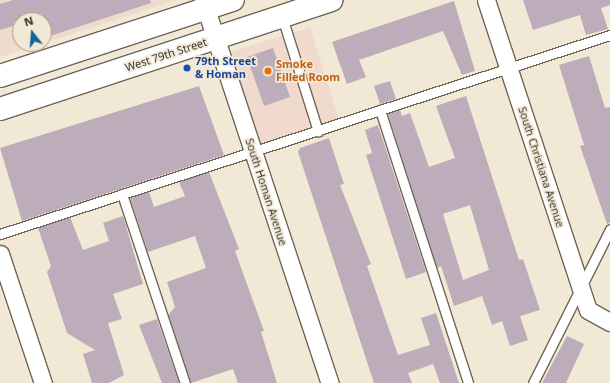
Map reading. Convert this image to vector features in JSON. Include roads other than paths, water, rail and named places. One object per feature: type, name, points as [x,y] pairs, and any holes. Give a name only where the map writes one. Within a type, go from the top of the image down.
[{"type":"main road","points":[[0,76],[204,4],[233,0]]},
{"type":"main road","name":"West 79th Street","points":[[0,109],[332,0]]},
{"type":"street","name":"South Christiana Avenue","points":[[486,0],[588,310],[610,322]]},
{"type":"street","name":"South Homan Avenue","points":[[204,4],[330,383]]},
{"type":"street","points":[[0,254],[43,383]]},
{"type":"lane","points":[[282,17],[318,130]]},
{"type":"lane","points":[[0,234],[610,35]]},
{"type":"lane","points":[[380,110],[468,383]]},
{"type":"lane","points":[[122,194],[185,383]]},
{"type":"lane","points":[[533,383],[610,229]]},
{"type":"place","name":"79th Street & Homan","points":[[187,68]]},
{"type":"place","name":"Smoke Filled Room","points":[[268,71]]}]
